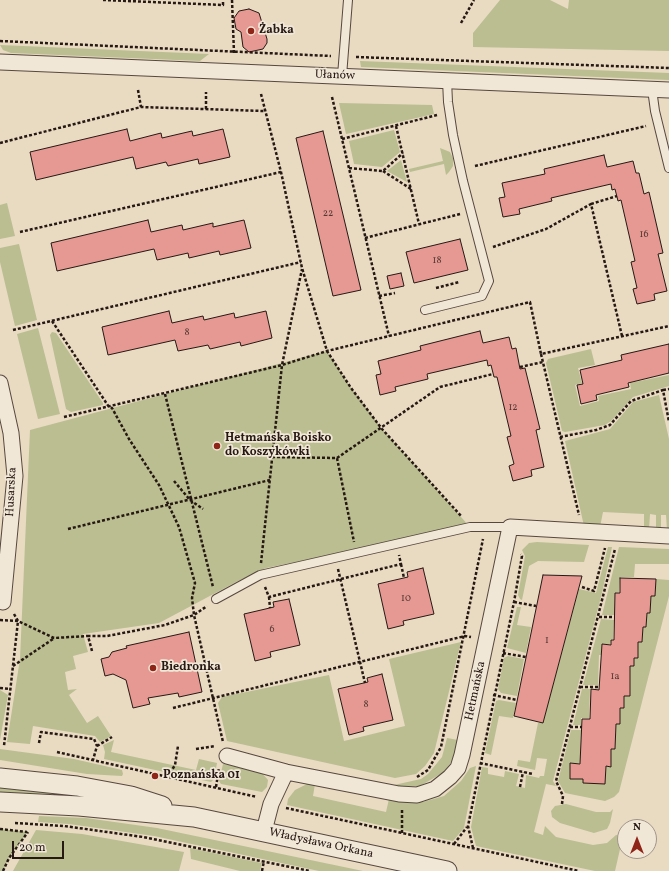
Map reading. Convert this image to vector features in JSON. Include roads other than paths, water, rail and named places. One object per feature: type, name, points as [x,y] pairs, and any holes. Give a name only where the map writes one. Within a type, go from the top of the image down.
[{"type":"street","name":"Ułanów","points":[[0,62],[669,90]]},
{"type":"street","name":"Husarska","points":[[0,383],[11,433],[15,476],[3,602]]},
{"type":"street","points":[[510,527],[617,538],[669,536]]},
{"type":"street","name":"Hetmańska","points":[[224,760],[404,795],[417,795],[435,789],[450,777],[458,768],[462,755],[510,527]]},
{"type":"street","points":[[264,832],[271,804],[286,772]]},
{"type":"street","name":"Władysława Orkana","points":[[0,778],[77,786],[131,796],[194,817],[439,870]]},
{"type":"street","name":"Władysława Orkana","points":[[0,802],[79,806],[194,817]]},
{"type":"lane","points":[[342,76],[348,0]]},
{"type":"lane","points":[[425,310],[482,296],[489,281],[453,135],[448,102],[447,80]]},
{"type":"lane","points":[[652,89],[655,111],[669,167]]},
{"type":"lane","points":[[216,599],[260,575],[336,559],[470,527],[510,527]]},
{"type":"place","name":"Żabka","points":[[251,31]]},
{"type":"place","name":"Hetmańska Boisko do Koszykówki","points":[[217,446]]},
{"type":"place","name":"Biedronka","points":[[153,668]]},
{"type":"place","name":"Poznańska 01","points":[[155,776]]}]
